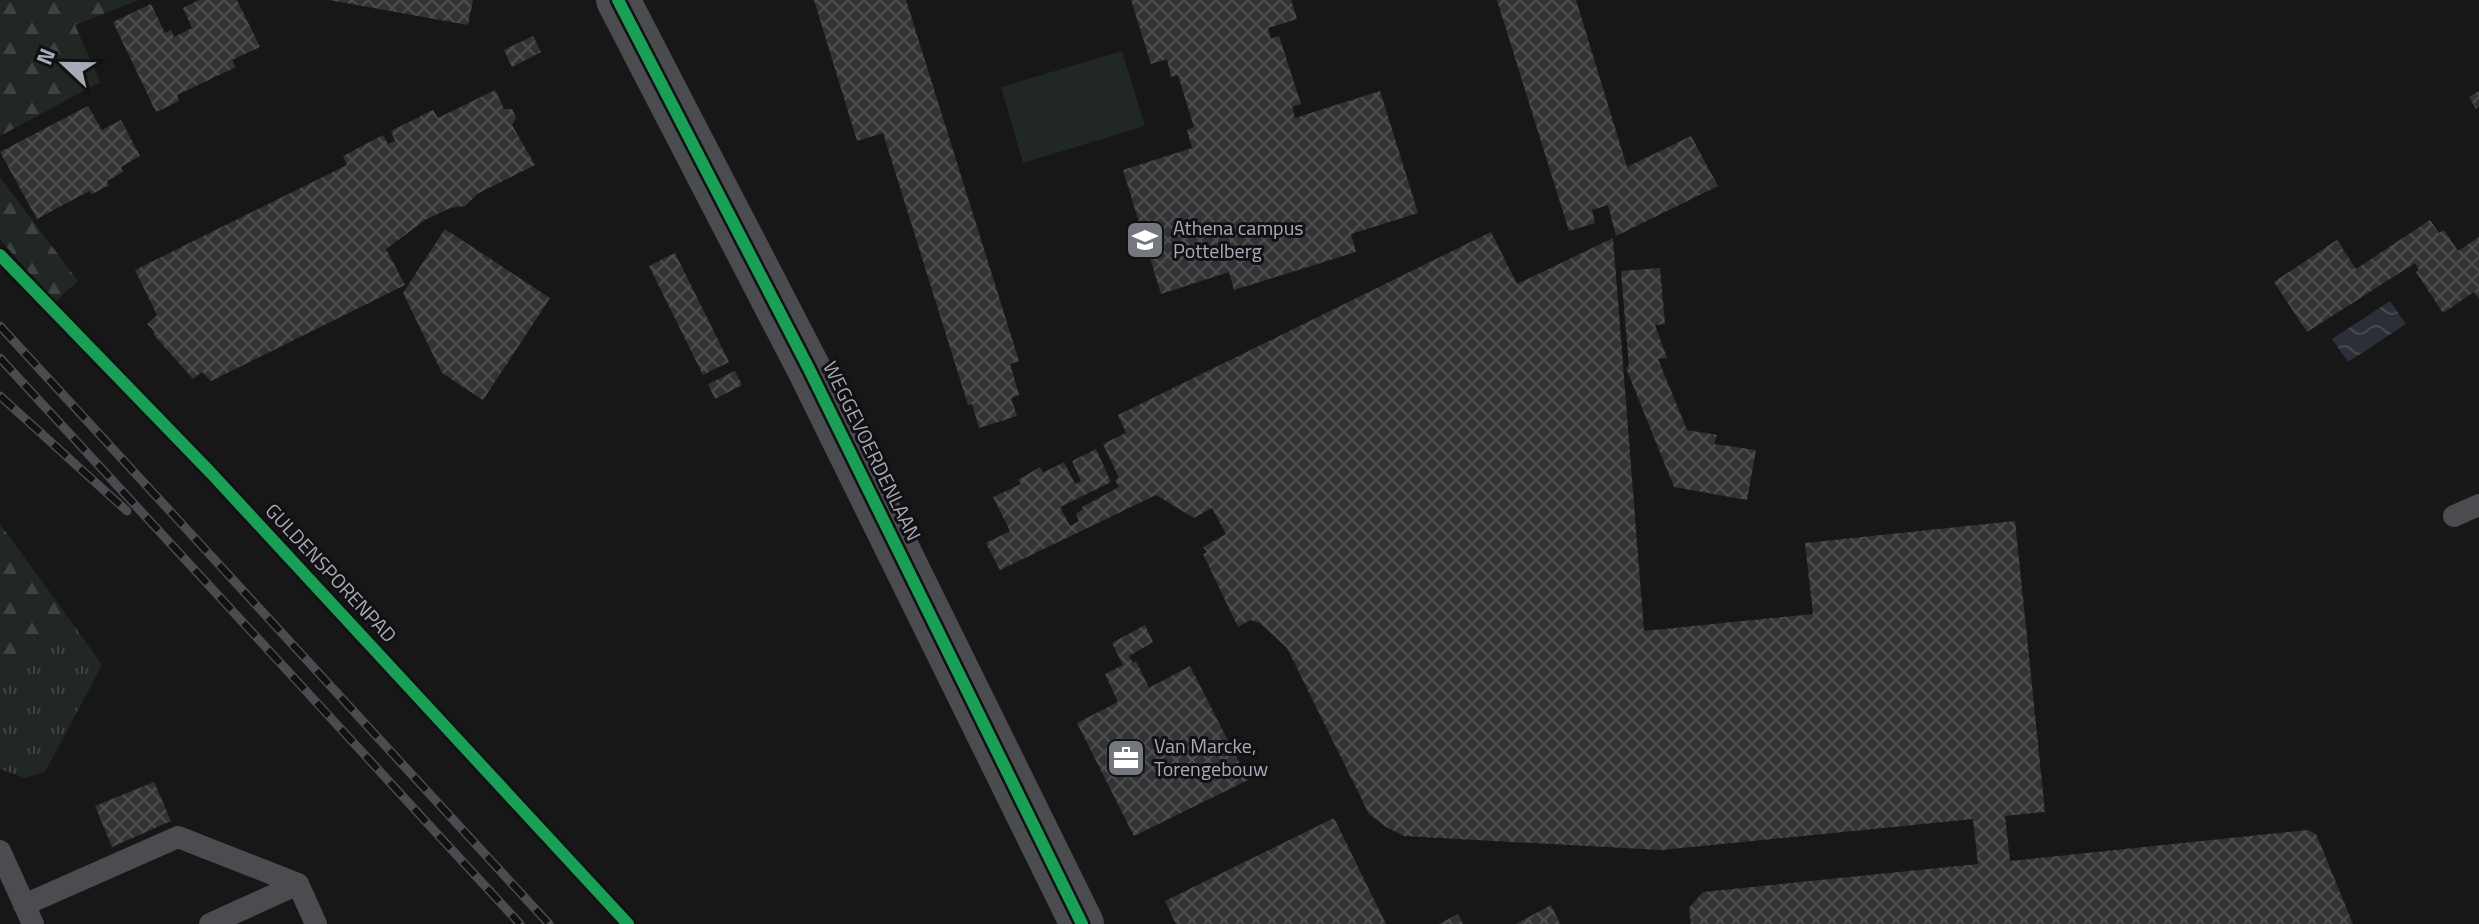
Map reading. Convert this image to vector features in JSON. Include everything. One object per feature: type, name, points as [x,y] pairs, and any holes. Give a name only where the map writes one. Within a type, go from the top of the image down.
[{"type":"street","name":"WEGGEVOERDENLAAN","points":[[618,0],[809,369],[1082,924]]},
{"type":"lane","points":[[2454,516],[2479,505]]},
{"type":"lane","points":[[0,851],[28,914],[178,837],[298,884],[316,924]]},
{"type":"lane","points":[[210,924],[298,884]]},
{"type":"green space","points":[[0,0],[139,0],[75,25],[100,82],[0,136]]},
{"type":"green space","points":[[1122,51],[1145,126],[1023,163],[1001,87]]},
{"type":"green space","points":[[0,177],[78,281],[54,303],[0,239]]},
{"type":"green space","points":[[0,524],[68,617],[0,663]]},
{"type":"green space","points":[[68,617],[102,665],[45,772],[25,778],[0,769],[0,663]]},
{"type":"water","points":[[2390,301],[2406,324],[2348,362],[2332,339]]},
{"type":"building","points":[[199,0],[237,0],[260,47],[232,60],[236,67],[177,95],[179,101],[156,112],[113,22],[151,4],[165,33],[171,30],[174,37],[192,28],[183,8]]},
{"type":"building","points":[[329,0],[473,0],[468,25]]},
{"type":"building","points":[[814,0],[906,0],[1019,361],[1010,364],[1019,395],[1011,398],[1017,416],[979,428],[972,404],[968,405],[883,133],[857,141]]},
{"type":"building","points":[[1131,0],[1291,0],[1297,19],[1268,28],[1271,39],[1279,36],[1301,104],[1292,107],[1295,118],[1380,91],[1418,213],[1351,234],[1356,252],[1234,290],[1229,272],[1161,294],[1123,170],[1192,148],[1187,130],[1194,127],[1178,75],[1171,77],[1167,59],[1151,64]]},
{"type":"building","points":[[1497,0],[1576,0],[1627,167],[1691,136],[1718,186],[1616,236],[1608,205],[1592,210],[1595,223],[1569,231]]},
{"type":"building","points":[[533,36],[541,52],[512,67],[504,50]]},
{"type":"building","points":[[495,90],[504,109],[512,109],[516,118],[512,125],[535,165],[477,194],[465,206],[450,208],[425,220],[386,249],[405,285],[211,381],[202,372],[193,379],[153,334],[155,332],[147,324],[157,315],[135,270],[347,165],[343,156],[383,135],[388,144],[395,141],[391,131],[433,110],[438,118]]},
{"type":"building","points":[[2479,91],[2479,107],[2476,109],[2469,97]]},
{"type":"building","points":[[88,106],[102,130],[121,120],[140,156],[121,167],[123,172],[107,181],[109,185],[92,194],[89,191],[37,219],[0,152]]},
{"type":"building","points":[[2430,220],[2439,233],[2444,230],[2458,251],[2479,237],[2479,299],[2474,292],[2443,313],[2416,272],[2419,270],[2415,263],[2307,332],[2274,282],[2337,240],[2356,269]]},
{"type":"building","points":[[445,229],[550,298],[483,400],[442,373],[403,293]]},
{"type":"building","points":[[1491,232],[1517,284],[1613,238],[1644,631],[1813,614],[1805,543],[2015,521],[2045,812],[2005,816],[2010,861],[2308,830],[2316,834],[2353,924],[1691,924],[1689,908],[1703,892],[1978,864],[1973,819],[1661,850],[1404,836],[1369,814],[1287,648],[1260,623],[1250,620],[1238,627],[1203,554],[1207,552],[1203,547],[1226,534],[1212,508],[1194,518],[1156,495],[1000,570],[986,543],[1010,531],[993,497],[1021,484],[1018,480],[1040,467],[1043,473],[1064,462],[1075,484],[1081,481],[1072,461],[1096,449],[1111,482],[1060,507],[1070,526],[1079,521],[1076,514],[1082,507],[1119,487],[1115,480],[1119,478],[1103,444],[1126,433],[1118,415]]},
{"type":"building","points":[[675,253],[729,362],[703,375],[649,266]]},
{"type":"building","points":[[1660,268],[1665,324],[1655,325],[1667,358],[1658,359],[1687,430],[1717,435],[1714,444],[1756,450],[1747,500],[1674,487],[1626,368],[1629,366],[1621,271]]},
{"type":"building","points":[[735,371],[742,385],[715,399],[708,384]]},
{"type":"building","points":[[1145,625],[1153,642],[1129,656],[1133,663],[1136,661],[1149,688],[1190,666],[1248,780],[1134,836],[1077,723],[1118,702],[1105,674],[1123,665],[1112,643]]},
{"type":"building","points":[[154,782],[171,821],[112,847],[95,806]]},
{"type":"building","points":[[1334,818],[1386,924],[1176,924],[1165,901]]},
{"type":"building","points":[[1551,905],[1560,924],[1516,924]]},
{"type":"building","points":[[1458,914],[1463,924],[1439,924]]},
{"type":"railway","points":[[0,326],[549,924]]},
{"type":"railway","points":[[0,358],[520,924]]},
{"type":"railway","points":[[0,396],[127,511]]},
{"type":"cycle path","points":[[618,0],[809,369],[1082,924]]},
{"type":"cycle path","name":"GULDENSPORENPAD","points":[[0,255],[211,473],[628,924]]},
{"type":"place","name":"Athena campus Pottelberg","points":[[1145,240]]},
{"type":"place","name":"Van Marcke, Torengebouw","points":[[1126,758]]}]
